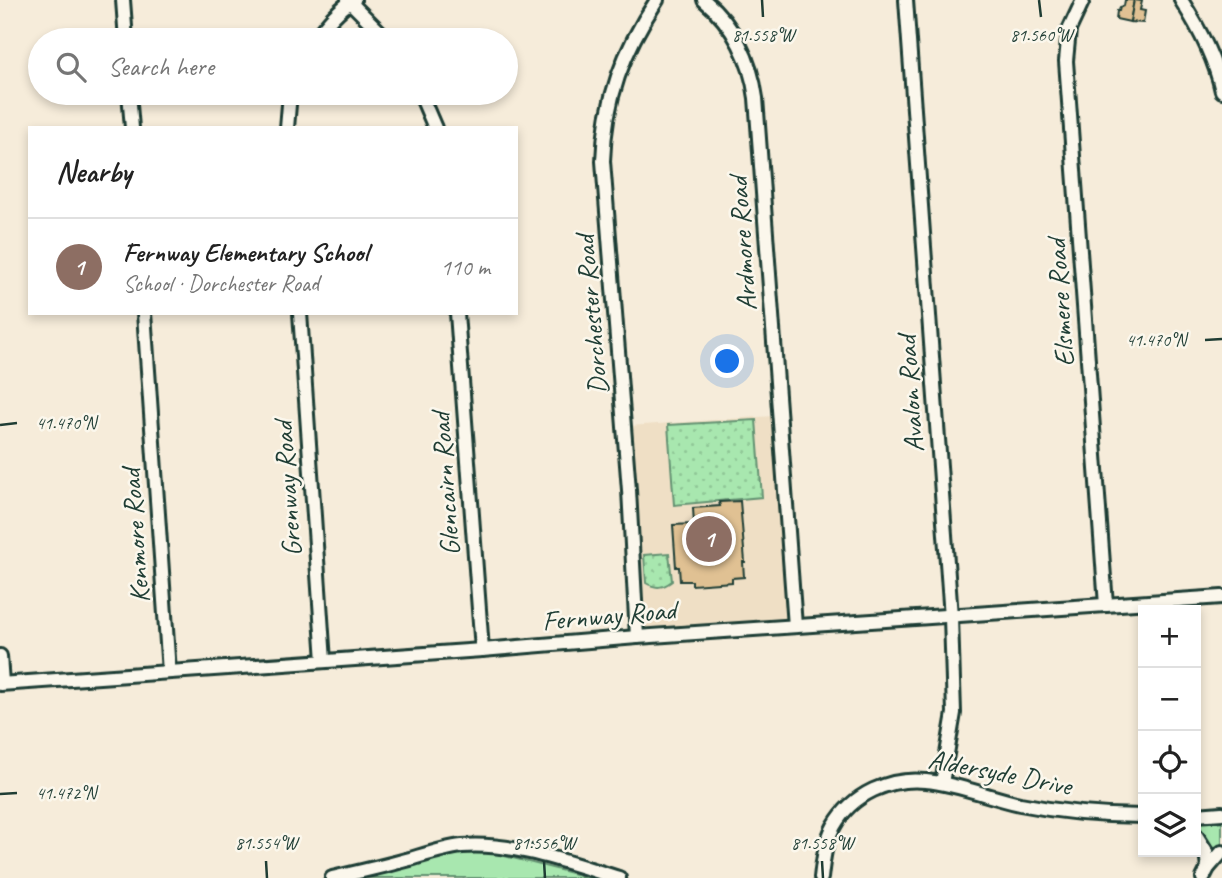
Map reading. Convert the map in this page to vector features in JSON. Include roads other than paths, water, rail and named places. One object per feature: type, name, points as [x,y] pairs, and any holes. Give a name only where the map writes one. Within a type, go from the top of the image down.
[{"type":"street","points":[[123,0],[124,28]]},
{"type":"street","name":"Dorchester Road","points":[[637,637],[629,491],[603,147],[616,80],[627,52],[657,0]]},
{"type":"street","name":"Ardmore Road","points":[[704,0],[720,15],[739,43],[753,79],[756,98],[795,626]]},
{"type":"street","name":"Avalon Road","points":[[906,0],[951,617],[954,713],[942,783]]},
{"type":"street","name":"Elsmere Road","points":[[1083,0],[1069,30],[1066,61],[1107,605]]},
{"type":"street","points":[[1181,0],[1208,48],[1222,91]]},
{"type":"street","points":[[324,28],[351,1],[377,28]]},
{"type":"street","points":[[130,105],[132,126]]},
{"type":"street","points":[[287,126],[289,105]]},
{"type":"street","points":[[426,105],[434,126]]},
{"type":"street","name":"Kenmore Road","points":[[144,315],[169,673]]},
{"type":"street","name":"Grenway Road","points":[[300,315],[324,661]]},
{"type":"street","name":"Glencairn Road","points":[[457,315],[481,650]]},
{"type":"street","name":"Fernway Road","points":[[1,683],[1222,597]]},
{"type":"street","points":[[0,656],[1,683]]},
{"type":"street","name":"Aldersyde Drive","points":[[821,878],[823,858],[834,826],[856,801],[889,783],[909,780],[942,783],[1049,809],[1138,816]]},
{"type":"street","points":[[1201,815],[1222,813]]},
{"type":"street","points":[[1201,843],[1206,851],[1205,873]]},
{"type":"street","points":[[332,878],[443,849],[474,846],[520,850],[619,878]]},
{"type":"street","points":[[1205,873],[1222,852]]},
{"type":"place","name":"Fernway Elementary School","points":[[709,539]]}]
